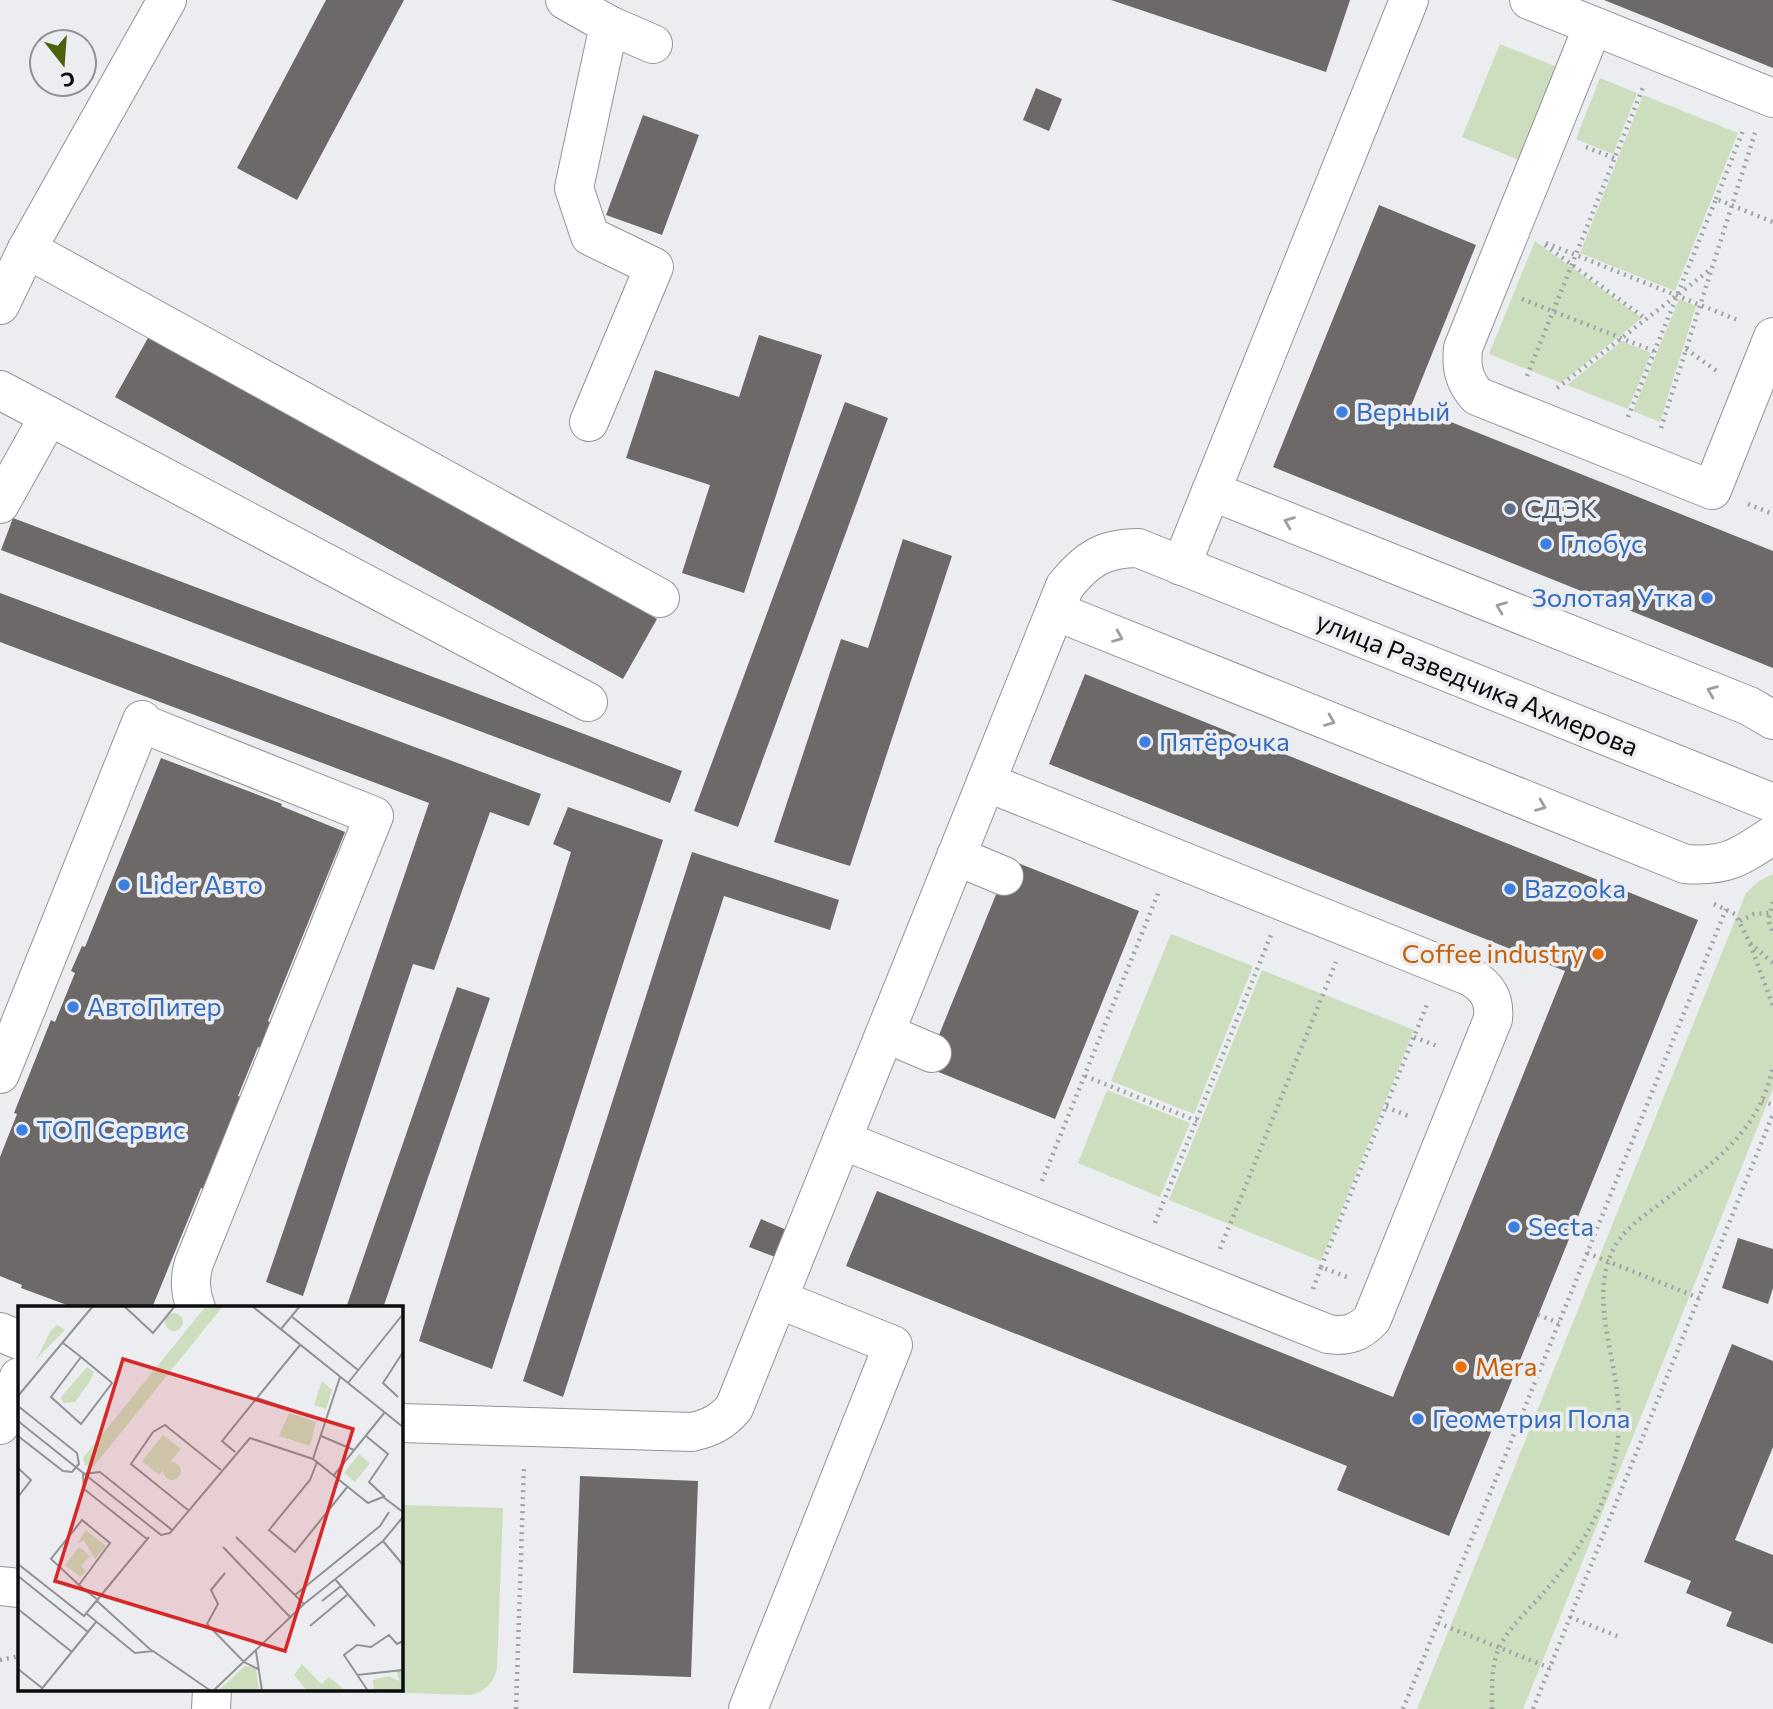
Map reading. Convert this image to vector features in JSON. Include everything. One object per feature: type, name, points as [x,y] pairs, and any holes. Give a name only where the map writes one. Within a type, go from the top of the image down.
[{"type":"street","points":[[167,0],[11,273],[660,598]]},
{"type":"street","points":[[565,0],[609,25],[653,44]]},
{"type":"street","points":[[1181,565],[1409,0]]},
{"type":"street","points":[[1530,0],[1766,95]]},
{"type":"street","points":[[589,422],[654,267],[590,236],[574,188],[609,25]]},
{"type":"street","points":[[1593,26],[1463,348],[1461,363],[1464,377],[1478,396],[1712,490],[1761,331]]},
{"type":"street","points":[[0,390],[589,702]]},
{"type":"street","points":[[0,504],[49,416]]},
{"type":"street","points":[[1211,491],[1749,706],[1773,720]]},
{"type":"street","name":"улица Разведчика Ахмерова","points":[[402,1423],[692,1432],[708,1429],[734,1408],[1065,586],[1079,569],[1093,558],[1107,552],[1138,548],[1773,803]]},
{"type":"street","points":[[1055,611],[1685,864],[1708,866],[1734,859],[1773,835]]},
{"type":"street","points":[[0,1074],[142,720],[141,723],[374,816],[194,1263],[191,1291],[195,1306]]},
{"type":"street","points":[[842,1140],[1328,1334],[1354,1334],[1372,1319],[1493,1019],[1491,995],[1471,977],[986,782]]},
{"type":"street","points":[[956,856],[1004,876]]},
{"type":"street","points":[[885,1034],[932,1053]]},
{"type":"street","points":[[748,1709],[893,1345],[778,1299]]},
{"type":"street","points":[[0,1332],[18,1340]]},
{"type":"street","points":[[0,1424],[18,1379]]},
{"type":"street","points":[[0,1586],[18,1588]]},
{"type":"path","points":[[1518,412],[1553,311],[1657,52]]},
{"type":"path","points":[[1614,451],[1716,199],[1766,95]]},
{"type":"path","points":[[1649,465],[1766,95]]},
{"type":"path","points":[[1716,199],[1772,221]]},
{"type":"path","points":[[1646,319],[1539,240],[1761,331]]},
{"type":"path","points":[[1518,412],[1711,269]]},
{"type":"path","points":[[1489,286],[1654,352]]},
{"type":"path","points":[[1028,1214],[1172,857]]},
{"type":"path","points":[[1140,1259],[1284,902]]},
{"type":"path","points":[[1773,902],[1768,920],[1773,933]]},
{"type":"path","points":[[1403,1709],[1726,909]]},
{"type":"path","points":[[1740,921],[1754,914],[1769,913]]},
{"type":"path","points":[[1206,1286],[1350,928]]},
{"type":"path","points":[[1750,943],[1773,1006]]},
{"type":"path","points":[[1299,1323],[1443,966]]},
{"type":"path","points":[[1492,1709],[1493,1668],[1500,1648],[1514,1626],[1567,1563],[1597,1512],[1616,1458],[1620,1418],[1602,1290],[1608,1261],[1617,1242],[1631,1226],[1726,1152],[1740,1137],[1762,1101],[1773,1067]]},
{"type":"path","points":[[1084,1076],[1197,1121]]},
{"type":"path","points":[[1762,1101],[1773,1105]]},
{"type":"path","points":[[1533,1709],[1773,1114]]},
{"type":"path","points":[[1587,1253],[1699,1298]]},
{"type":"path","points":[[1321,1267],[1383,1292]]},
{"type":"path","points":[[1538,1315],[1559,1323]]},
{"type":"path","points":[[516,1709],[524,1452]]},
{"type":"path","points":[[1570,1617],[1622,1638]]},
{"type":"path","points":[[1438,1623],[1549,1668]]},
{"type":"path","points":[[0,1660],[18,1656]]},
{"type":"green space","points":[[1500,44],[1560,68],[1522,161],[1462,137]]},
{"type":"green space","points":[[1600,78],[1637,93],[1613,154],[1576,139]]},
{"type":"green space","points":[[1643,95],[1738,133],[1675,291],[1580,253]]},
{"type":"green space","points":[[1535,241],[1642,318],[1561,383],[1489,354]]},
{"type":"green space","points":[[1679,299],[1696,306],[1660,422],[1633,411]]},
{"type":"green space","points":[[1622,341],[1651,353],[1628,409],[1567,385]]},
{"type":"green space","points":[[1773,874],[1773,1089],[1523,1709],[1417,1709],[1746,893],[1759,881]]},
{"type":"green space","points":[[1171,934],[1253,966],[1194,1114],[1111,1081]]},
{"type":"green space","points":[[1262,970],[1414,1030],[1321,1261],[1169,1200]]},
{"type":"green space","points":[[1107,1090],[1190,1123],[1160,1197],[1078,1163]]},
{"type":"green space","points":[[402,1505],[503,1508],[497,1669],[484,1689],[470,1695],[373,1692],[402,1692]]},
{"type":"building","points":[[326,0],[404,0],[297,200],[237,168]]},
{"type":"building","points":[[1111,0],[1350,0],[1326,72]]},
{"type":"building","points":[[1604,0],[1773,0],[1773,68]]},
{"type":"building","points":[[1036,88],[1062,99],[1049,131],[1023,120]]},
{"type":"building","points":[[643,115],[699,135],[662,235],[606,215]]},
{"type":"building","points":[[1379,205],[1476,245],[1411,406],[1773,551],[1773,668],[1273,467]]},
{"type":"building","points":[[759,335],[822,355],[744,593],[682,573],[710,485],[626,458],[655,370],[739,397]]},
{"type":"building","points":[[149,336],[657,619],[623,679],[115,397]]},
{"type":"building","points":[[845,402],[888,418],[738,827],[694,811]]},
{"type":"building","points":[[13,518],[682,771],[670,803],[1,550]]},
{"type":"building","points":[[903,539],[952,556],[850,866],[774,842],[841,639],[868,648]]},
{"type":"building","points":[[0,593],[541,794],[529,826],[490,812],[434,970],[413,964],[303,1296],[266,1282],[429,803],[0,642]]},
{"type":"building","points":[[1085,674],[1698,920],[1449,1536],[1337,1490],[1347,1466],[846,1266],[877,1191],[1393,1397],[1565,971],[1049,764]]},
{"type":"building","points":[[161,758],[282,804],[281,806],[345,832],[268,1021],[271,1023],[261,1048],[258,1047],[238,1096],[241,1097],[204,1189],[201,1188],[153,1306],[70,1306],[21,1288],[22,1285],[0,1276],[0,1157],[17,1114],[14,1113],[51,1020],[55,1022],[75,973],[71,971],[82,946],[85,947]]},
{"type":"building","points":[[568,807],[663,840],[492,1369],[419,1341],[571,852],[553,844]]},
{"type":"building","points":[[692,852],[839,900],[830,930],[724,896],[563,1397],[523,1381]]},
{"type":"building","points":[[1010,860],[1139,911],[1055,1119],[926,1067]]},
{"type":"building","points":[[457,987],[490,998],[384,1306],[347,1306]]},
{"type":"building","points":[[761,1219],[789,1231],[778,1258],[749,1247]]},
{"type":"building","points":[[1738,1238],[1773,1249],[1773,1288],[1768,1304],[1722,1288]]},
{"type":"building","points":[[1732,1344],[1773,1361],[1773,1447],[1735,1540],[1773,1555],[1773,1644],[1726,1626],[1732,1612],[1686,1593],[1691,1581],[1644,1562]]},
{"type":"building","points":[[580,1476],[698,1481],[691,1677],[573,1673]]},
{"type":"place","name":"Верный","points":[[1342,412]]},
{"type":"place","name":"СДЭК","points":[[1510,509]]},
{"type":"place","name":"Глобус","points":[[1546,544]]},
{"type":"place","name":"Золотая Утка","points":[[1707,598]]},
{"type":"place","name":"Пятёрочка","points":[[1145,742]]},
{"type":"place","name":"Lider Авто","points":[[124,885]]},
{"type":"place","name":"Bazooka","points":[[1510,889]]},
{"type":"place","name":"Coffee industry","points":[[1598,954]]},
{"type":"place","name":"АвтоПитер","points":[[73,1007]]},
{"type":"place","name":"ТОП Сервис","points":[[22,1130]]},
{"type":"place","name":"Secta","points":[[1514,1227]]},
{"type":"place","name":"Mera","points":[[1461,1367]]},
{"type":"place","name":"Геометрия Пола","points":[[1418,1419]]}]
